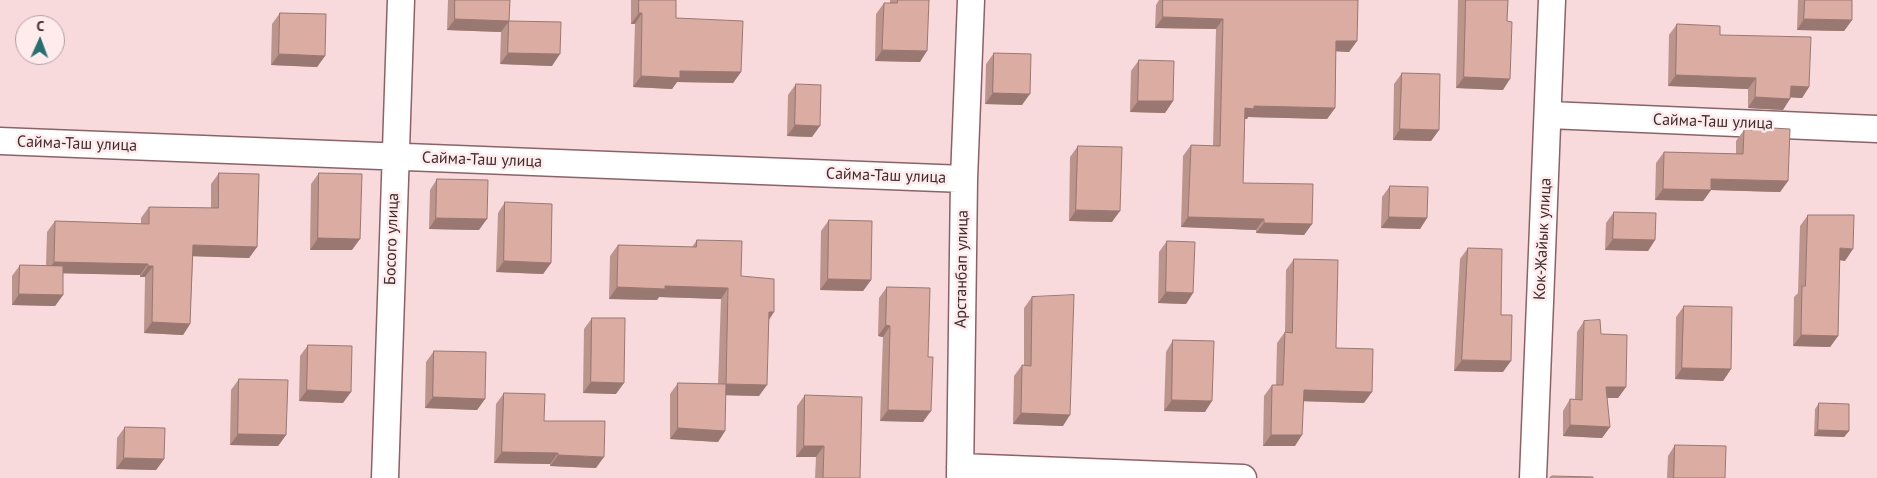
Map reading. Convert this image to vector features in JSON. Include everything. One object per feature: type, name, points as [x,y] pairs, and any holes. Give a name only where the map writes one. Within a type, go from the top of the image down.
[{"type":"street","name":"Босого улица","points":[[385,478],[394,157],[401,0]]},
{"type":"street","name":"Арстанбап улица","points":[[960,472],[964,179],[970,0]]},
{"type":"street","name":"Кок-Жайык улица","points":[[1533,478],[1549,115],[1552,0]]},
{"type":"street","name":"Сайма-Таш улица","points":[[1549,115],[1877,129]]},
{"type":"street","name":"Сайма-Таш улица","points":[[0,141],[964,179]]},
{"type":"street","points":[[960,472],[1243,478]]},
{"type":"building","points":[[455,0],[510,0],[509,21],[455,19]]},
{"type":"building","points":[[639,0],[676,0],[676,18],[743,21],[741,72],[680,71],[680,78],[641,76],[642,13],[639,13]]},
{"type":"building","points":[[898,0],[929,0],[927,51],[882,50],[884,3],[897,3]]},
{"type":"building","points":[[1163,0],[1358,0],[1357,41],[1336,41],[1335,108],[1254,106],[1254,109],[1245,108],[1243,183],[1313,184],[1312,224],[1264,223],[1264,219],[1188,217],[1191,145],[1220,146],[1223,19],[1163,17]]},
{"type":"building","points":[[1466,0],[1508,0],[1507,21],[1512,22],[1510,79],[1464,77]]},
{"type":"building","points":[[1805,0],[1852,0],[1852,20],[1804,19]]},
{"type":"building","points":[[280,13],[326,14],[325,56],[279,54]]},
{"type":"building","points":[[509,21],[561,22],[560,54],[508,53]]},
{"type":"building","points":[[1677,24],[1720,26],[1720,35],[1811,37],[1809,87],[1791,86],[1790,99],[1755,97],[1756,78],[1676,75]]},
{"type":"building","points":[[994,53],[1031,54],[1030,94],[993,93]]},
{"type":"building","points":[[1139,60],[1174,61],[1173,101],[1138,101]]},
{"type":"building","points":[[1402,73],[1440,74],[1439,130],[1400,129]]},
{"type":"building","points":[[796,84],[821,85],[820,126],[795,125]]},
{"type":"building","points":[[1755,127],[1790,129],[1788,181],[1711,179],[1711,190],[1663,189],[1664,152],[1743,154],[1744,130],[1754,130]]},
{"type":"building","points":[[1078,146],[1122,147],[1120,211],[1076,210]]},
{"type":"building","points":[[219,173],[259,174],[257,247],[193,245],[190,324],[152,322],[153,266],[148,266],[148,264],[54,262],[55,221],[149,224],[149,207],[218,208]]},
{"type":"building","points":[[319,173],[362,174],[360,239],[318,238]]},
{"type":"building","points":[[437,179],[488,180],[487,219],[436,218]]},
{"type":"building","points":[[1390,186],[1428,187],[1427,218],[1389,217]]},
{"type":"building","points":[[505,202],[552,204],[551,263],[504,261]]},
{"type":"building","points":[[1614,212],[1656,213],[1655,240],[1613,239]]},
{"type":"building","points":[[1808,215],[1854,215],[1853,249],[1840,248],[1838,336],[1801,335],[1802,286],[1805,286]]},
{"type":"building","points":[[829,220],[872,221],[871,280],[828,279]]},
{"type":"building","points":[[697,240],[742,241],[741,276],[774,279],[774,312],[769,312],[767,385],[726,384],[728,288],[665,286],[665,289],[617,287],[618,245],[696,247]]},
{"type":"building","points":[[1167,241],[1195,242],[1193,293],[1166,292]]},
{"type":"building","points":[[1468,248],[1502,249],[1501,315],[1512,315],[1511,361],[1462,360]]},
{"type":"building","points":[[1294,259],[1338,260],[1336,348],[1373,349],[1372,392],[1304,390],[1302,435],[1271,435],[1272,385],[1283,385],[1285,332],[1292,333]]},
{"type":"building","points":[[20,265],[63,266],[63,295],[19,294]]},
{"type":"building","points":[[887,287],[930,288],[928,357],[933,357],[931,411],[888,410],[890,326],[886,325]]},
{"type":"building","points":[[1074,295],[1070,415],[1021,413],[1022,365],[1031,366],[1032,297]]},
{"type":"building","points":[[1684,306],[1732,307],[1731,369],[1682,368]]},
{"type":"building","points":[[592,318],[625,318],[624,383],[591,382]]},
{"type":"building","points":[[1600,320],[1601,334],[1627,335],[1626,387],[1606,387],[1610,427],[1570,425],[1570,399],[1582,400],[1584,321]]},
{"type":"building","points":[[1173,340],[1214,341],[1212,401],[1172,400]]},
{"type":"building","points":[[308,345],[352,346],[351,392],[307,390]]},
{"type":"building","points":[[434,351],[486,352],[485,399],[433,397]]},
{"type":"building","points":[[239,379],[288,380],[286,435],[238,434]]},
{"type":"building","points":[[678,383],[726,384],[725,431],[678,428]]},
{"type":"building","points":[[504,393],[545,394],[544,421],[605,421],[604,457],[558,455],[558,453],[502,452]]},
{"type":"building","points":[[805,395],[862,397],[860,478],[823,478],[824,446],[804,446]]},
{"type":"building","points":[[1819,403],[1849,404],[1849,431],[1818,430]]},
{"type":"building","points":[[125,427],[165,428],[164,459],[124,458]]},
{"type":"building","points":[[1675,445],[1726,446],[1725,478],[1674,478]]},
{"type":"building","points":[[1552,476],[1593,477],[1593,478],[1550,478]]}]
